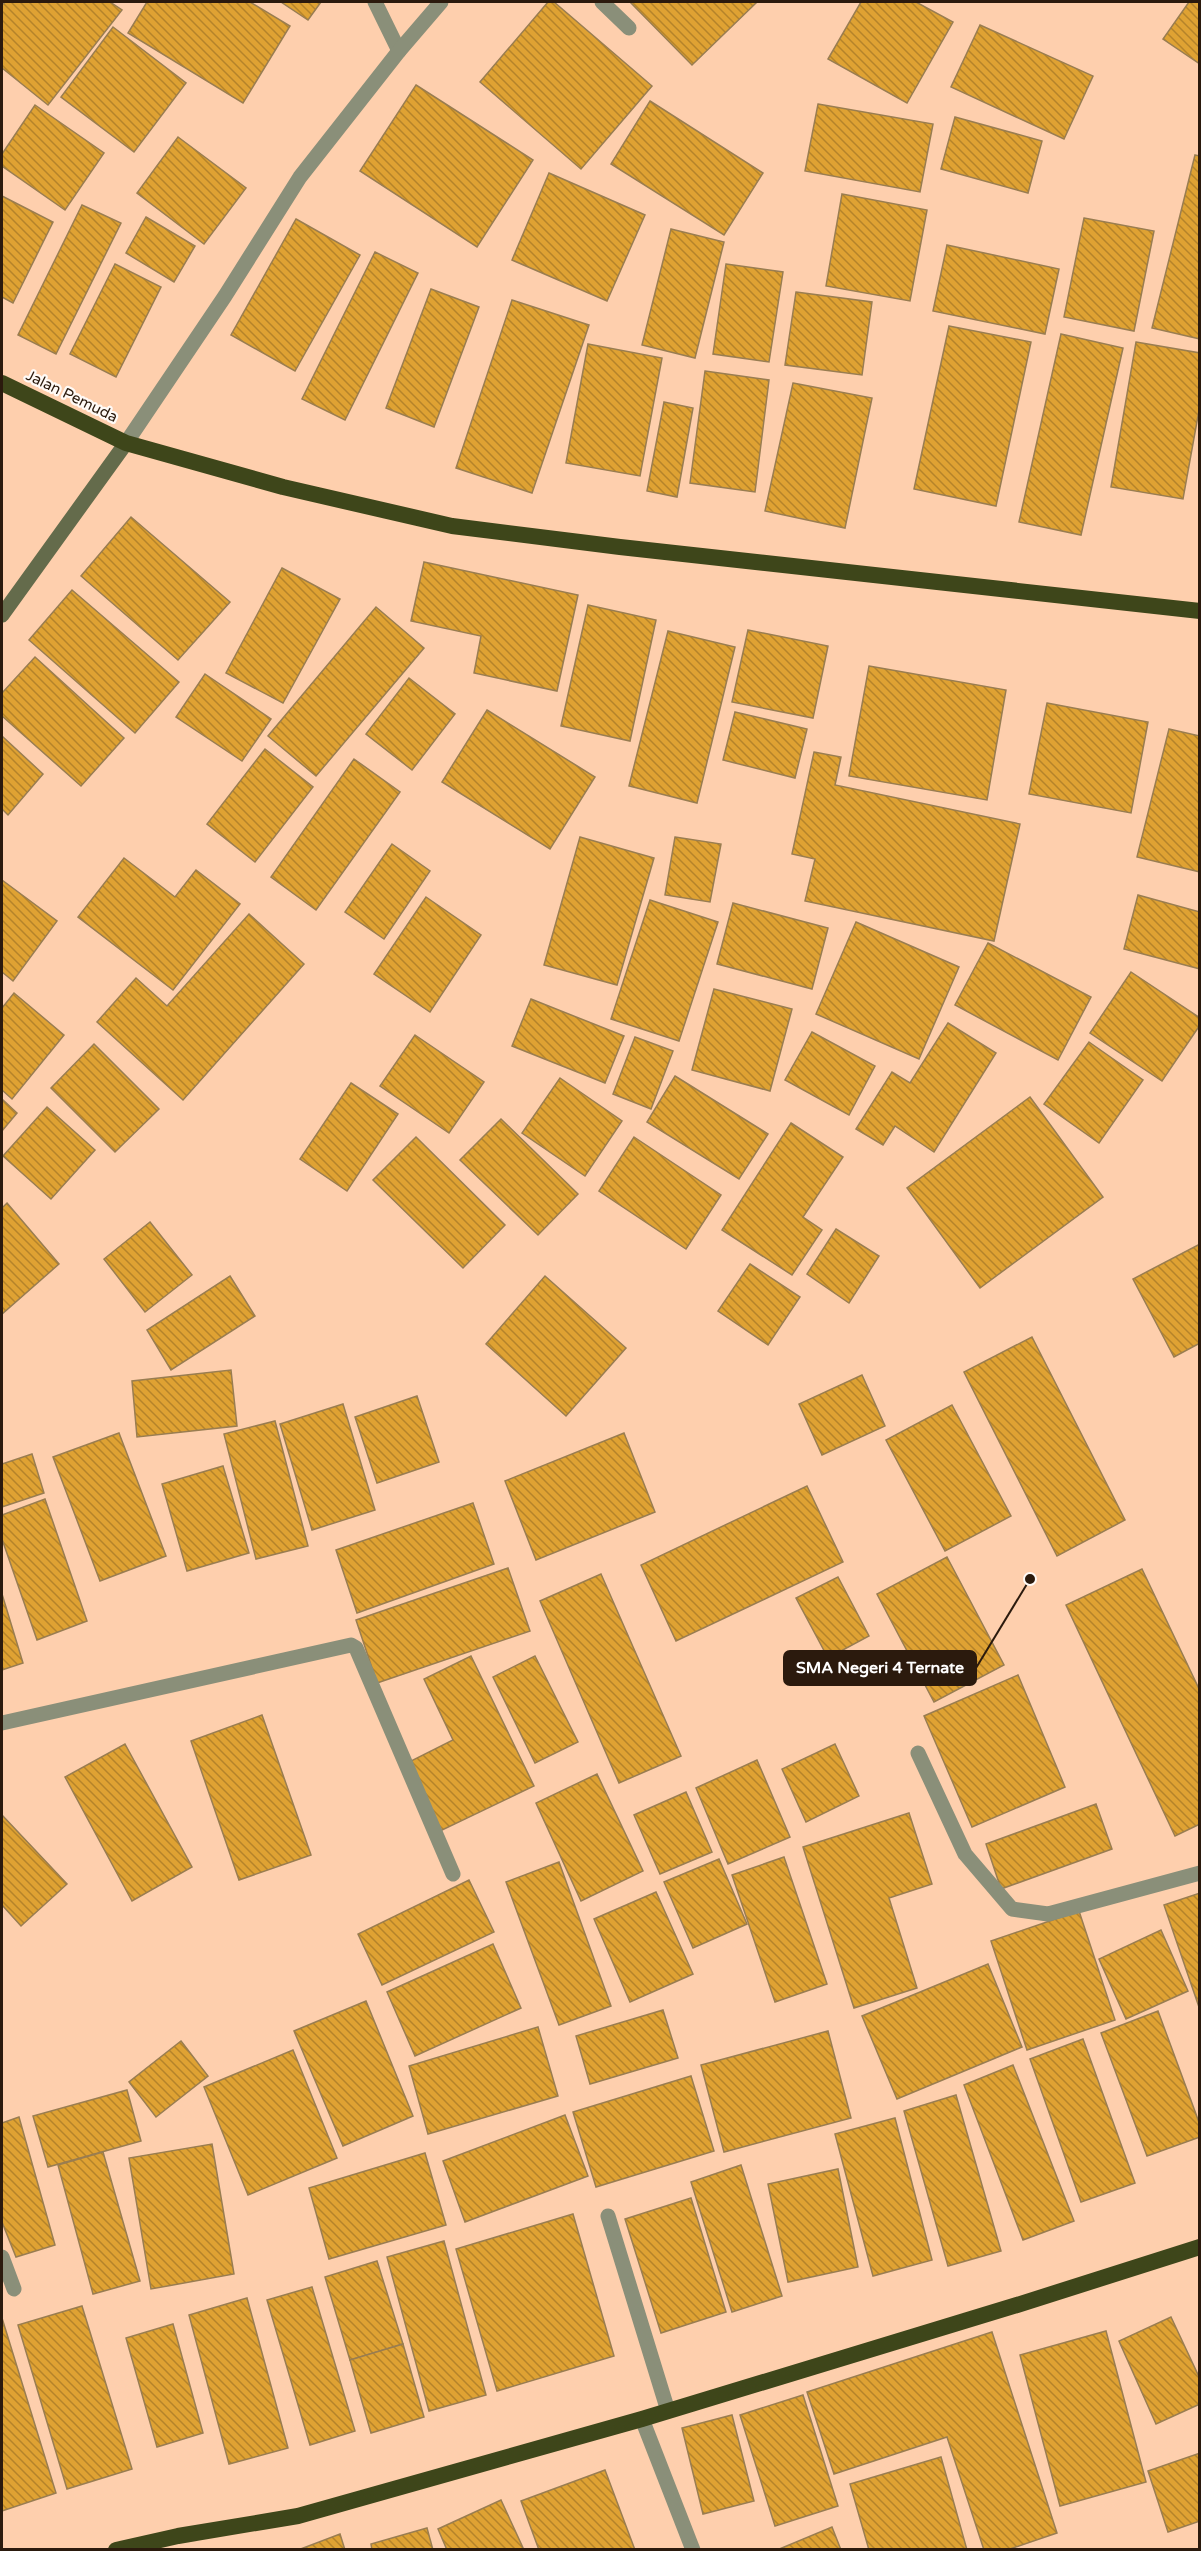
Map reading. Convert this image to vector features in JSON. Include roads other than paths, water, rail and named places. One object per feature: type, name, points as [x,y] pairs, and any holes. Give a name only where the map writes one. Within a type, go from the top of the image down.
[{"type":"highway","name":"Jalan Pemuda","points":[[2,383],[126,443],[283,487],[452,526],[620,547],[1200,611]]},
{"type":"highway","points":[[116,2550],[178,2536],[298,2516],[642,2419],[1017,2306],[1200,2247]]},
{"type":"main road","points":[[2,615],[126,443]]},
{"type":"street","points":[[375,2],[399,51]]},
{"type":"street","points":[[126,443],[225,296],[300,177],[399,51],[441,2]]},
{"type":"street","points":[[602,2],[629,27]]},
{"type":"street","points":[[2,1724],[351,1645],[357,1650],[453,1874]]},
{"type":"street","points":[[918,1753],[965,1854],[1012,1909],[1048,1914],[1200,1874]]},
{"type":"street","points":[[608,2216],[668,2411]]},
{"type":"street","points":[[2,2258],[14,2289]]},
{"type":"street","points":[[642,2419],[693,2550]]},
{"type":"place","name":"SMA Negeri 4 Ternate","points":[[1030,1579]]}]
